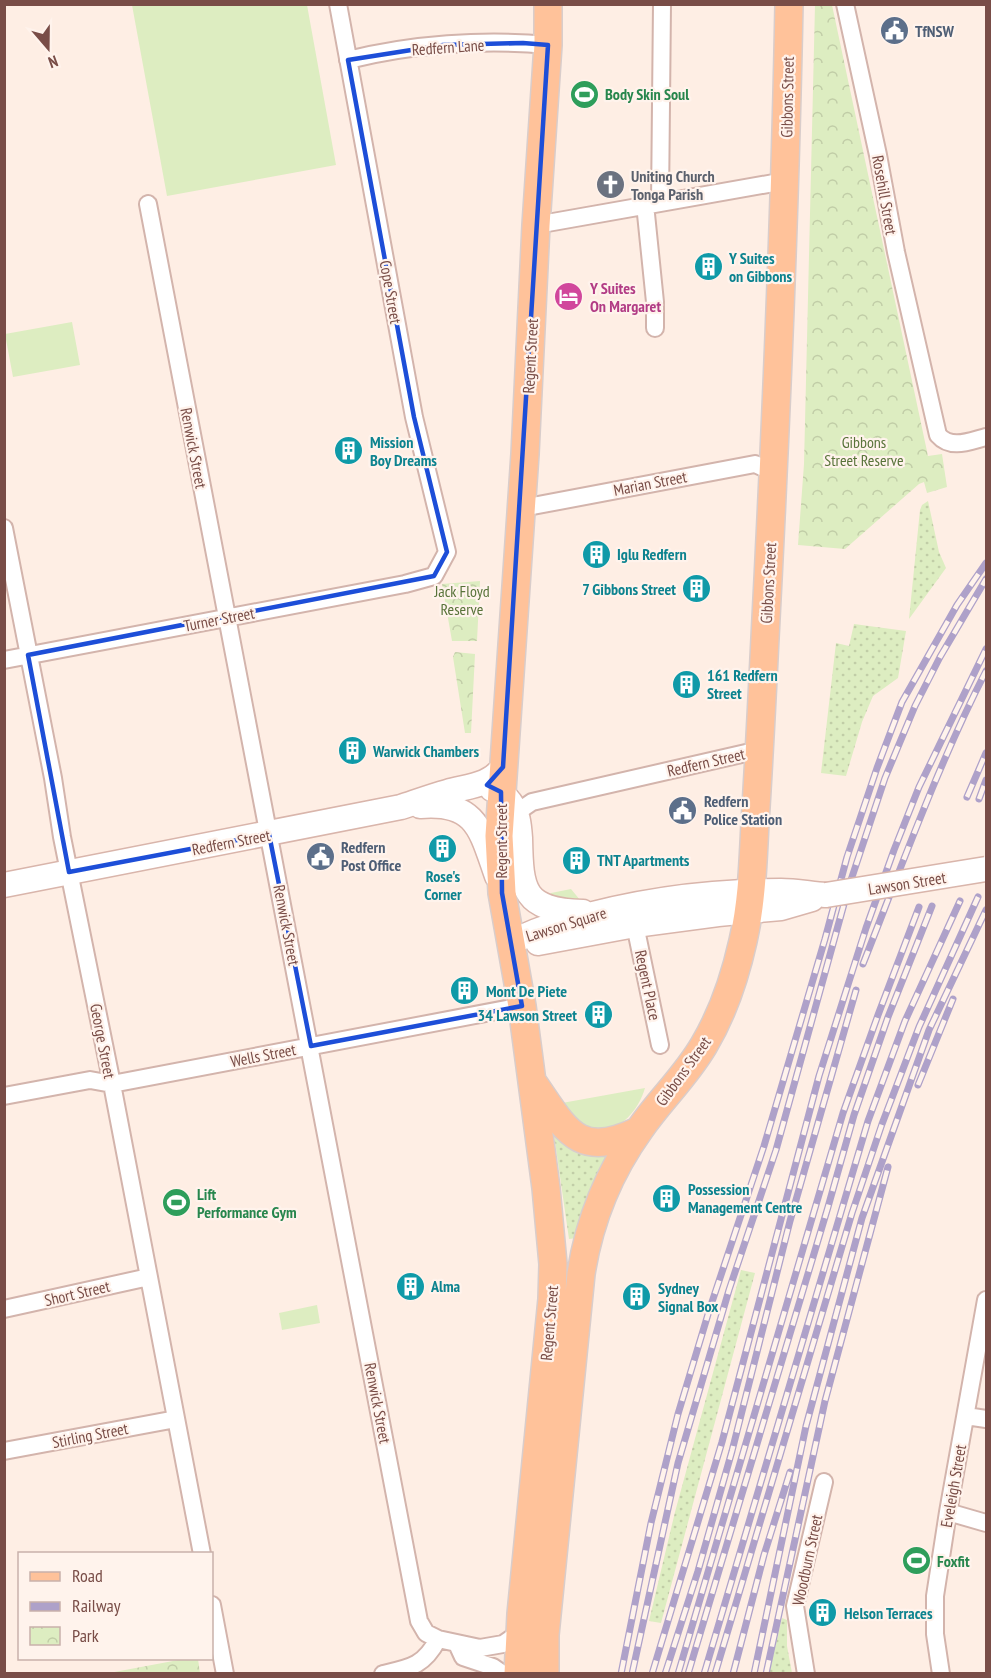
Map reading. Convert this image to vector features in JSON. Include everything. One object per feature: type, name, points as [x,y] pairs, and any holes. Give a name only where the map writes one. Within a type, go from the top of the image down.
[{"type":"main road","name":"Regent Street","points":[[518,1674],[519,1633],[553,1281],[546,1188],[522,1006],[502,893],[499,836],[507,791],[549,4]]},
{"type":"main road","name":"Gibbons Street","points":[[638,1131],[690,1066],[713,1027],[734,980],[749,901],[774,477],[789,4]]},
{"type":"main road","points":[[531,1079],[565,1126],[585,1141],[595,1144],[610,1142],[638,1131]]},
{"type":"main road","name":"Regent Street","points":[[545,1674],[545,1635],[583,1259],[590,1230],[607,1185],[638,1131]]},
{"type":"street","name":"Cope Street","points":[[338,4],[414,417],[447,552],[434,576]]},
{"type":"street","points":[[660,203],[662,4]]},
{"type":"street","name":"Rosehill Street","points":[[844,4],[878,155],[896,252],[938,435],[950,444],[987,437]]},
{"type":"street","name":"Redfern Lane","points":[[348,60],[443,45],[523,42],[548,45]]},
{"type":"street","points":[[536,225],[785,181]]},
{"type":"street","name":"Renwick Street","points":[[148,204],[226,618],[311,1046],[419,1621],[426,1632],[438,1639]]},
{"type":"street","points":[[646,214],[655,302],[655,328]]},
{"type":"street","name":"Marian Street","points":[[522,508],[755,464],[766,469],[774,477]]},
{"type":"street","name":"George Street","points":[[4,528],[202,1552]]},
{"type":"street","name":"Turner Street","points":[[4,660],[405,584],[434,576]]},
{"type":"street","name":"Redfern Street","points":[[4,885],[401,807],[455,790],[507,791],[532,802],[759,750]]},
{"type":"street","points":[[507,791],[519,825],[521,875],[528,892],[539,903],[554,910],[597,912]]},
{"type":"street","points":[[401,807],[442,805],[454,808],[470,818],[482,836],[502,893]]},
{"type":"street","name":"Lawson Street","points":[[749,901],[781,908],[826,895],[987,869]]},
{"type":"street","name":"Lawson Square","points":[[512,943],[539,929],[597,912],[681,899],[749,901]]},
{"type":"street","name":"Lawson Square","points":[[512,943],[543,943],[749,901]]},
{"type":"street","name":"Regent Place","points":[[635,925],[660,1045]]},
{"type":"street","name":"Wells Street","points":[[4,1096],[90,1080],[112,1084],[522,1006]]},
{"type":"street","name":"Short Street","points":[[4,1309],[149,1277]]},
{"type":"street","name":"Eveleigh Street","points":[[941,1674],[935,1634],[935,1596],[987,1300]]},
{"type":"street","points":[[966,1416],[987,1419]]},
{"type":"street","name":"Stirling Street","points":[[4,1451],[176,1419]]},
{"type":"street","name":"Woodburn Street","points":[[807,1674],[795,1606],[824,1482]]},
{"type":"street","points":[[948,1512],[987,1524]]},
{"type":"street","points":[[213,1610],[225,1674]]},
{"type":"street","points":[[383,1674],[407,1669],[421,1663],[438,1639],[480,1648],[495,1647],[519,1633]]},
{"type":"street","points":[[457,1644],[463,1657],[493,1667],[503,1674]]},
{"type":"highlighted area","points":[[523,43],[548,45],[503,767],[487,785],[501,792],[502,893],[522,1006],[311,1046],[269,834],[69,872],[28,655],[434,576],[447,552],[414,417],[348,60],[443,45]]},
{"type":"green space","points":[[132,5],[307,5],[336,165],[167,196]]},
{"type":"green space","name":"Gibbons Street Reserve","points":[[815,5],[832,5],[928,456],[942,454],[947,487],[927,493],[924,482],[919,484],[845,549],[798,545],[804,464]]},
{"type":"green space","points":[[72,322],[80,365],[13,377],[5,334]]},
{"type":"green space","points":[[928,501],[939,552],[946,568],[909,619],[920,510],[922,505]]},
{"type":"green space","name":"Jack Floyd Reserve","points":[[480,581],[477,641],[452,641],[442,584]]},
{"type":"green space","points":[[854,624],[906,631],[898,678],[873,696],[862,722],[846,776],[821,773],[836,643],[849,646]]},
{"type":"green space","name":"Jack Floyd Reserve","points":[[455,652],[475,654],[471,733],[465,733],[453,657]]},
{"type":"green space","points":[[571,889],[580,900],[566,903],[549,898],[551,893]]},
{"type":"green space","points":[[645,1088],[636,1108],[629,1116],[612,1128],[602,1130],[580,1125],[562,1103]]},
{"type":"green space","points":[[552,1121],[585,1150],[611,1156],[577,1238],[569,1239]]},
{"type":"green space","points":[[741,1270],[755,1273],[661,1623],[649,1621],[675,1512]]},
{"type":"green space","points":[[317,1305],[320,1323],[282,1330],[279,1313]]},
{"type":"green space","points":[[782,1618],[787,1620],[787,1646],[792,1673],[769,1673]]},
{"type":"green space","points":[[178,1660],[198,1660],[200,1673],[109,1673]]},
{"type":"railway","points":[[621,1674],[651,1523],[678,1414],[709,1311],[764,1146],[847,857],[902,702],[957,605],[986,563]]},
{"type":"railway","points":[[632,1674],[678,1463],[729,1290],[776,1150],[849,886],[885,778],[915,706],[940,657],[986,579]]},
{"type":"railway","points":[[652,1674],[722,1442],[819,1076],[866,928],[919,787],[986,649]]},
{"type":"railway","points":[[863,964],[936,779],[986,671]]},
{"type":"railway","points":[[967,797],[986,753]]},
{"type":"railway","points":[[979,799],[986,780]]},
{"type":"railway","points":[[715,1674],[852,1213],[882,1124],[919,1027],[978,897]]},
{"type":"railway","points":[[704,1674],[868,1121],[905,1021],[960,901]]},
{"type":"railway","points":[[688,1674],[854,1115],[888,1017],[932,906]]},
{"type":"railway","points":[[678,1674],[843,1113],[919,907]]},
{"type":"railway","points":[[754,1674],[806,1426],[862,1218],[929,1030],[986,910]]},
{"type":"railway","points":[[665,1674],[698,1571],[732,1451],[790,1221],[856,990]]},
{"type":"railway","points":[[918,1085],[953,999]]},
{"type":"railway","points":[[766,1674],[825,1401],[888,1167]]},
{"type":"railway","points":[[733,1674],[764,1555],[790,1472]]},
{"type":"place","name":"TfNSW","points":[[894,31]]},
{"type":"place","name":"Body Skin Soul","points":[[584,94]]},
{"type":"place","name":"Uniting Church Tonga Parish","points":[[610,185]]},
{"type":"place","name":"Y Suites on Gibbons","points":[[708,267]]},
{"type":"place","name":"Y Suites On Margaret","points":[[569,297]]},
{"type":"place","name":"Mission Boy Dreams","points":[[349,451]]},
{"type":"place","name":"Iglu Redfern","points":[[596,554]]},
{"type":"place","name":"7 Gibbons Street","points":[[697,589]]},
{"type":"place","name":"161 Redfern Street","points":[[686,684]]},
{"type":"place","name":"Warwick Chambers","points":[[352,751]]},
{"type":"place","name":"Redfern Police Station","points":[[683,810]]},
{"type":"place","name":"Rose's Corner","points":[[443,848]]},
{"type":"place","name":"Redfern Post Office","points":[[320,856]]},
{"type":"place","name":"TNT Apartments","points":[[576,860]]},
{"type":"place","name":"Mont De Piete","points":[[465,991]]},
{"type":"place","name":"34 Lawson Street","points":[[598,1015]]},
{"type":"place","name":"Possession Management Centre","points":[[667,1198]]},
{"type":"place","name":"Lift Performance Gym","points":[[176,1203]]},
{"type":"place","name":"Alma","points":[[410,1286]]},
{"type":"place","name":"Sydney Signal Box","points":[[637,1297]]},
{"type":"place","name":"Foxfit","points":[[916,1561]]},
{"type":"place","name":"Helson Terraces","points":[[823,1613]]}]
